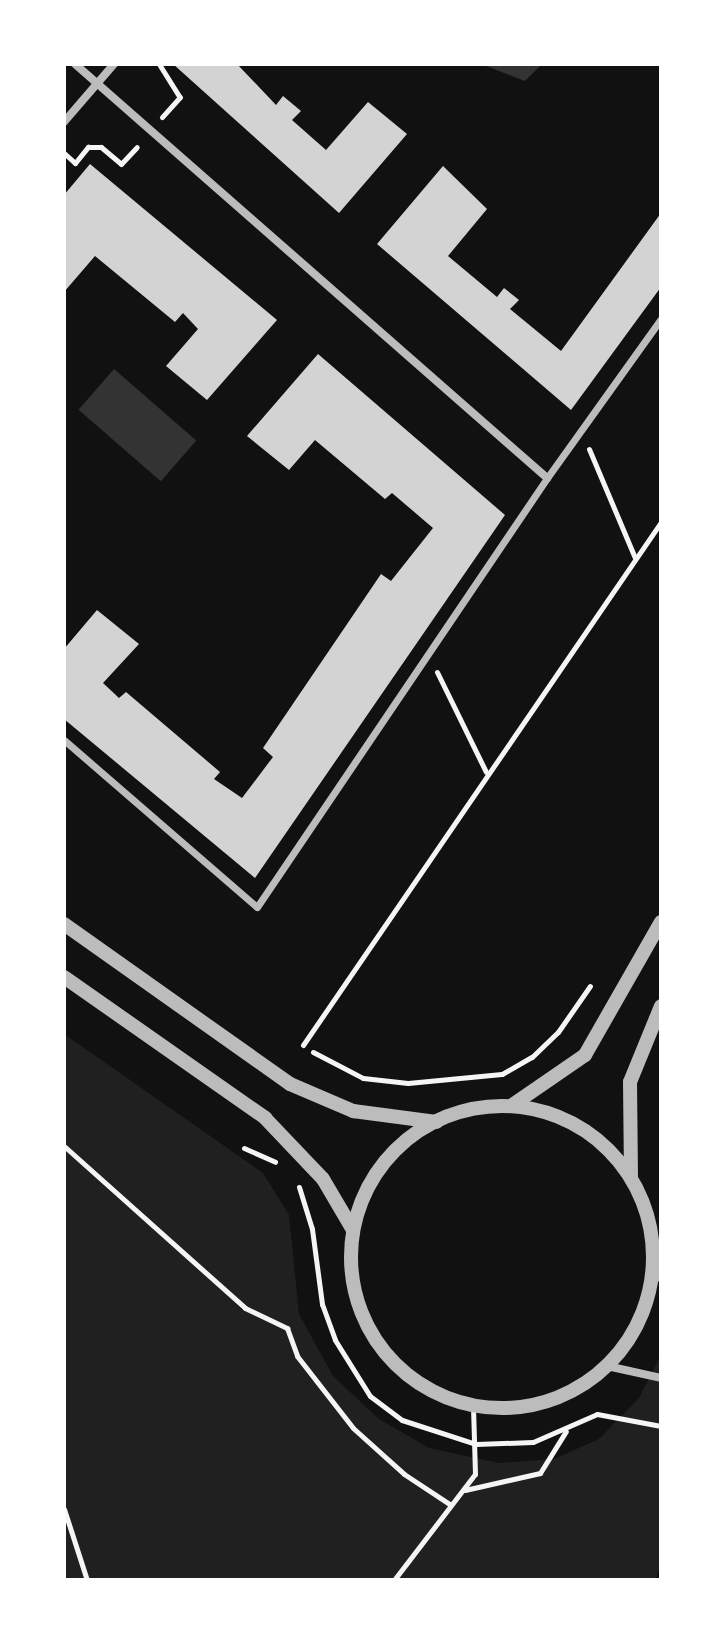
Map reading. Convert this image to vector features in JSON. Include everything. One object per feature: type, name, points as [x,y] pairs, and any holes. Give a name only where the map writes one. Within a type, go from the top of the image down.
[{"type":"street","points":[[75,64],[547,478]]},
{"type":"street","points":[[64,122],[114,64]]},
{"type":"street","points":[[64,740],[257,907],[547,478],[661,319]]},
{"type":"street","points":[[511,1106],[585,1055],[661,922]]},
{"type":"street","points":[[64,924],[290,1084],[353,1111],[436,1122]]},
{"type":"street","points":[[64,977],[265,1118],[323,1179],[353,1230]]},
{"type":"street","points":[[631,1177],[630,1082],[661,1006]]},
{"type":"street","points":[[511,1106],[573,1123],[610,1151],[631,1177],[652,1233],[657,1276],[638,1323],[607,1366],[585,1384],[531,1405],[473,1405],[419,1383],[377,1342],[354,1288],[353,1230],[364,1196],[381,1166],[406,1140],[436,1122],[473,1109],[511,1106]]},
{"type":"street","points":[[607,1366],[661,1378]]},
{"type":"path","points":[[159,64],[180,97],[162,117]]},
{"type":"path","points":[[64,153],[75,163],[88,147],[101,147],[121,164],[137,147]]},
{"type":"path","points":[[581,429],[635,559]]},
{"type":"path","points":[[303,1045],[486,772],[661,522]]},
{"type":"path","points":[[428,653],[486,772]]},
{"type":"path","points":[[313,1052],[363,1078],[408,1083],[502,1074],[532,1057],[558,1032],[590,986]]},
{"type":"path","points":[[661,1112],[661,1138]]},
{"type":"path","points":[[64,1146],[245,1308],[287,1328],[297,1356],[353,1428],[404,1474],[451,1505]]},
{"type":"path","points":[[244,1148],[279,1164]]},
{"type":"path","points":[[289,1175],[308,1211],[322,1304],[335,1340],[370,1396],[402,1420],[476,1444],[533,1442],[597,1414],[661,1426]]},
{"type":"path","points":[[394,1580],[475,1474],[473,1405]]},
{"type":"path","points":[[463,1491],[540,1473],[566,1430]]},
{"type":"path","points":[[64,1509],[87,1580]]},
{"type":"shaded area","points":[[481,64],[542,64],[525,81]]},
{"type":"shaded area","points":[[114,369],[196,441],[161,481],[79,410]]},
{"type":"shaded area","points":[[64,1034],[263,1173],[289,1215],[299,1314],[333,1376],[379,1419],[429,1448],[499,1463],[554,1459],[599,1439],[639,1398],[661,1355],[661,1565],[655,1580],[64,1580]]},
{"type":"building","points":[[173,64],[237,64],[276,105],[283,96],[301,111],[292,120],[326,150],[368,102],[407,134],[339,213]]},
{"type":"building","points":[[90,164],[277,320],[207,400],[166,366],[198,329],[183,313],[175,322],[95,256],[64,292],[64,195]]},
{"type":"building","points":[[443,166],[487,209],[448,256],[497,297],[504,288],[519,300],[510,309],[561,351],[661,213],[661,287],[571,410],[377,244]]},
{"type":"building","points":[[318,354],[505,515],[255,878],[64,719],[64,649],[97,610],[139,644],[103,683],[119,698],[126,692],[220,772],[214,779],[242,798],[273,757],[263,748],[381,574],[391,581],[433,528],[392,493],[385,499],[315,440],[289,470],[247,436]]}]
